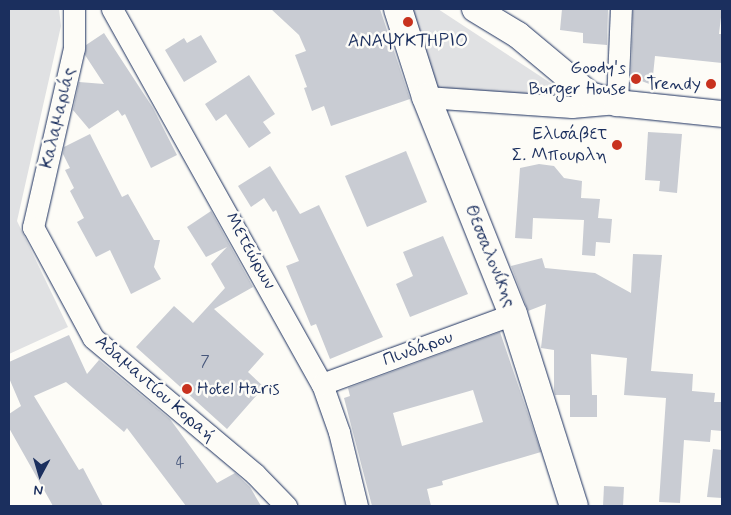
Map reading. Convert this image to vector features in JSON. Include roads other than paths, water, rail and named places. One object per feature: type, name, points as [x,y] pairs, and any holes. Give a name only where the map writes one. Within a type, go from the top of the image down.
[{"type":"main road","name":"Θεσσαλονίκης","points":[[398,9],[426,97],[513,314],[574,506]]},
{"type":"street","name":"Καλαμαριάς","points":[[34,227],[74,48],[74,9]]},
{"type":"street","name":"Μετεώρων","points":[[112,9],[322,384],[339,432],[356,506]]},
{"type":"street","points":[[475,9],[518,35],[590,95],[617,103]]},
{"type":"street","points":[[617,103],[621,9]]},
{"type":"street","points":[[426,97],[572,106],[617,103],[722,114]]},
{"type":"street","name":"Αδαμαντίου Κοραή","points":[[34,227],[93,338],[255,474],[286,506]]},
{"type":"street","name":"Πινδάρου","points":[[322,384],[513,314]]},
{"type":"place","name":"ΑΝΑΨΥΚΤΗΡΙΟ","points":[[408,22]]},
{"type":"place","name":"Goody's Burger House","points":[[636,79]]},
{"type":"place","name":"Trendy","points":[[711,84]]},
{"type":"place","name":"Ελισάβετ Σ. Μπουρλη","points":[[617,145]]},
{"type":"place","name":"Hotel Haris","points":[[187,389]]}]
